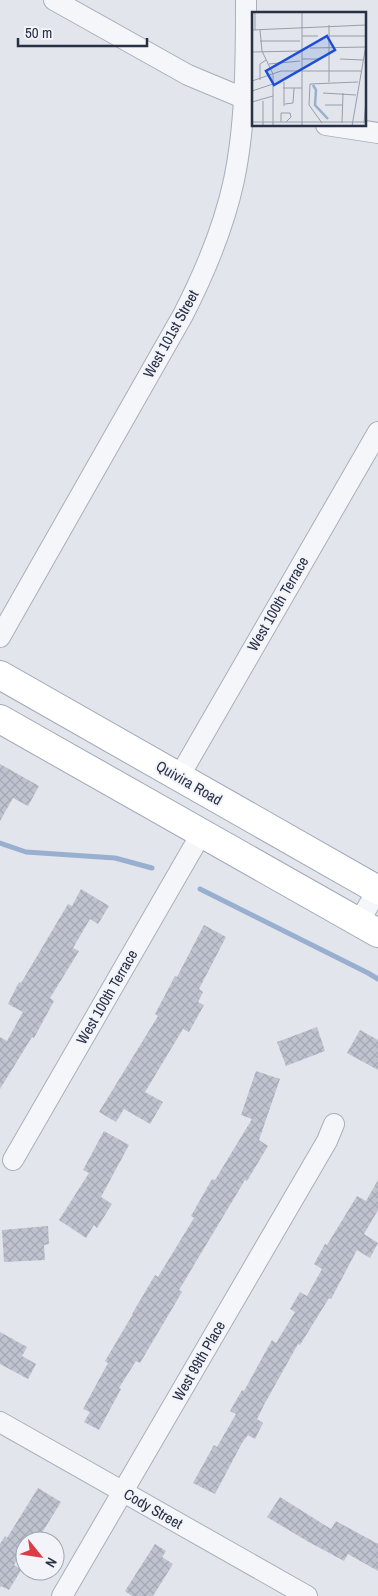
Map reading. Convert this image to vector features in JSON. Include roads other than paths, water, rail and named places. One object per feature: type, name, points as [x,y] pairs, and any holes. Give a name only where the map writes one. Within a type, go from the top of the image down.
[{"type":"main road","name":"Quivira Road","points":[[0,675],[378,889]]},
{"type":"main road","points":[[0,719],[368,928]]},
{"type":"street","points":[[54,0],[188,75],[248,100]]},
{"type":"street","name":"West 101st Street","points":[[0,637],[183,315],[200,281],[223,223],[234,181],[248,100],[246,0]]},
{"type":"street","points":[[332,126],[378,133]]},
{"type":"street","name":"West 100th Terrace","points":[[179,777],[378,432]]},
{"type":"street","name":"West 100th Terrace","points":[[14,1160],[201,834]]},
{"type":"street","points":[[368,928],[378,889]]},
{"type":"street","name":"West 99th Place","points":[[62,1596],[327,1141],[334,1124]]},
{"type":"street","name":"Cody Street","points":[[0,1422],[306,1596]]},
{"type":"waterway","points":[[0,843],[26,852],[115,858],[152,868]]},
{"type":"waterway","points":[[200,889],[378,979]]}]
